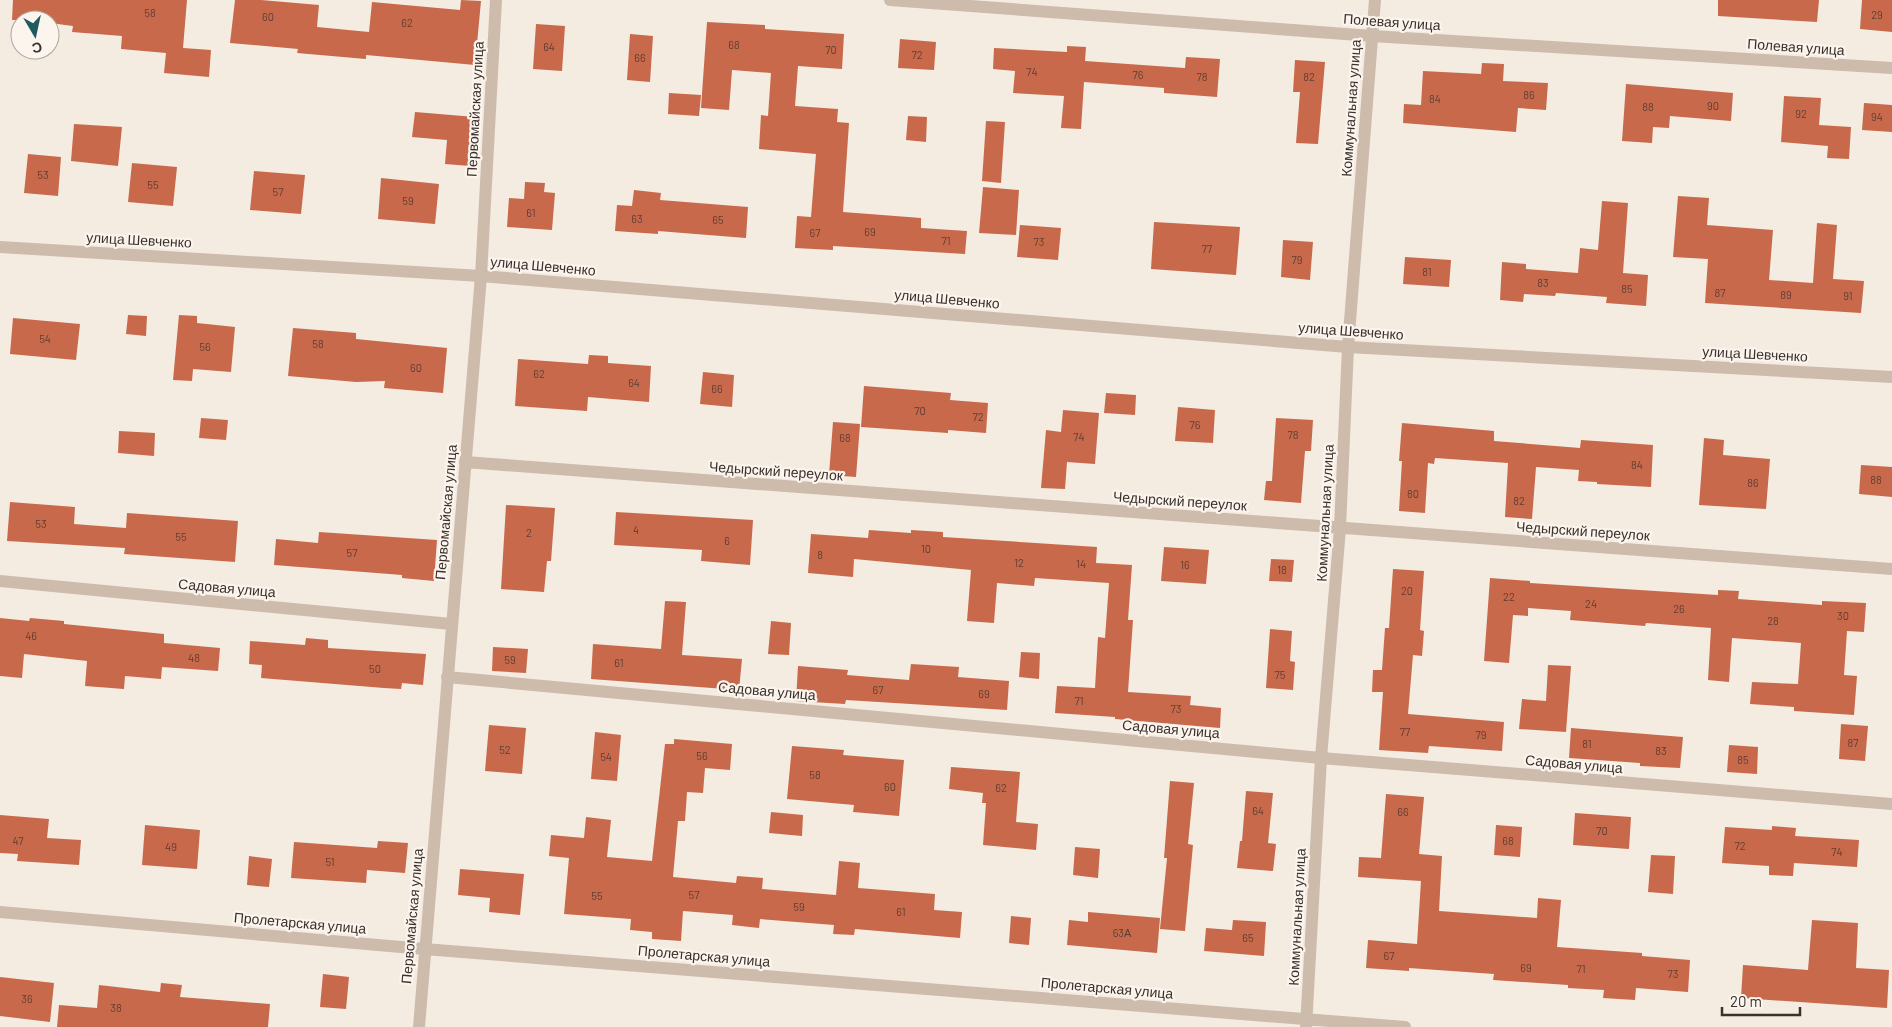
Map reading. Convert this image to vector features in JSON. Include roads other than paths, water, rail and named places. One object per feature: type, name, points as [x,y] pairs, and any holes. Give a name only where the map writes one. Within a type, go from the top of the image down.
[{"type":"street","name":"Первомайская улица","points":[[419,1027],[481,276],[496,0]]},
{"type":"street","name":"Полевая улица","points":[[890,0],[1372,36],[1892,68]]},
{"type":"street","name":"Коммунальная улица","points":[[1306,1023],[1320,758],[1340,528],[1348,347],[1375,0]]},
{"type":"street","name":"улица Шевченко","points":[[0,247],[481,276],[1348,347],[1892,377]]},
{"type":"street","name":"Чедырский переулок","points":[[465,462],[1892,569]]},
{"type":"street","name":"Садовая улица","points":[[0,581],[451,624]]},
{"type":"street","name":"Садовая улица","points":[[447,676],[1320,758],[1892,804]]},
{"type":"street","name":"Пролетарская улица","points":[[0,912],[1306,1023],[1405,1027]]}]
